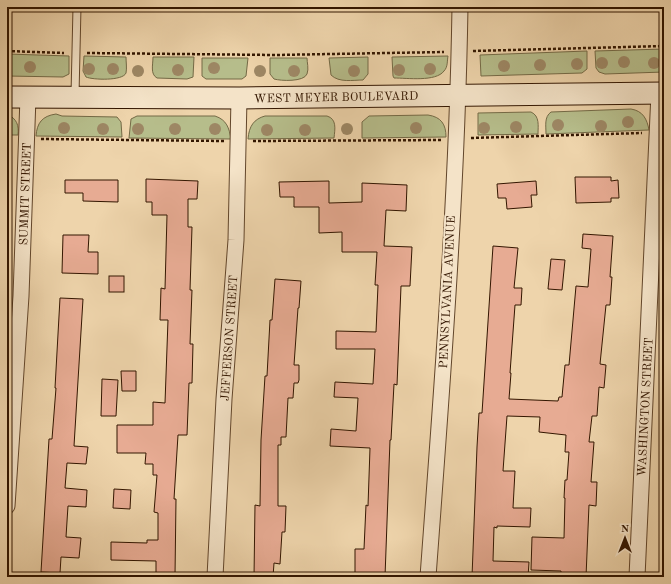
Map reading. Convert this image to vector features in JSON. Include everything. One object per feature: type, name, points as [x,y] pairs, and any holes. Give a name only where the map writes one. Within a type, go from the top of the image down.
[{"type":"main road","name":"WEST MEYER BOULEVARD","points":[[7,97],[239,98],[662,93]]},
{"type":"street","name":"PENNSYLVANIA AVENUE","points":[[428,577],[444,349],[458,96],[460,7]]},
{"type":"street","name":"WASHINGTON STREET","points":[[637,577],[662,93]]},
{"type":"street","name":"SUMMIT STREET","points":[[7,506],[21,296],[28,97]]},
{"type":"street","name":"JEFFERSON STREET","points":[[215,577],[224,407],[236,240],[239,98]]},
{"type":"lane","points":[[74,98],[77,7]]},
{"type":"path","points":[[466,52],[664,46]]},
{"type":"path","points":[[7,51],[275,55],[448,52]]},
{"type":"path","points":[[463,138],[649,133]]},
{"type":"green space","points":[[664,49],[664,72],[605,74],[599,72],[596,68],[595,51]]},
{"type":"green space","points":[[587,51],[587,69],[582,73],[481,76],[480,55]]},
{"type":"green space","points":[[7,54],[69,56],[69,74],[63,77],[7,76]]},
{"type":"green space","points":[[84,56],[126,57],[126,73],[124,76],[114,79],[86,77],[83,71]]},
{"type":"green space","points":[[448,56],[447,66],[435,77],[413,79],[394,78],[393,76],[392,57]]},
{"type":"green space","points":[[153,57],[194,57],[193,77],[187,79],[157,78],[153,74]]},
{"type":"green space","points":[[368,57],[368,74],[363,80],[342,80],[334,78],[331,75],[329,58]]},
{"type":"green space","points":[[202,58],[248,58],[246,76],[242,79],[206,79],[202,76]]},
{"type":"green space","points":[[270,58],[307,58],[307,74],[305,77],[297,80],[274,79],[270,74]]},
{"type":"green space","points":[[631,109],[644,116],[649,130],[546,134],[546,119],[551,112]]},
{"type":"green space","points":[[531,112],[537,119],[538,134],[478,135],[478,113]]},
{"type":"green space","points":[[7,114],[17,123],[18,135],[7,135]]},
{"type":"green space","points":[[56,114],[62,116],[117,117],[121,122],[122,137],[36,136],[41,121],[47,116]]},
{"type":"green space","points":[[428,115],[436,117],[442,122],[445,128],[446,137],[362,138],[362,122],[369,116]]},
{"type":"green space","points":[[137,116],[215,116],[225,122],[231,139],[129,138],[131,119]]},
{"type":"green space","points":[[265,116],[327,116],[334,122],[334,138],[248,139],[251,127],[255,121]]},
{"type":"building","points":[[575,177],[611,177],[611,181],[618,180],[619,198],[611,198],[611,202],[576,203]]},
{"type":"building","points":[[146,179],[198,181],[197,199],[188,199],[188,227],[192,227],[190,344],[193,344],[192,383],[189,383],[187,435],[178,435],[174,499],[176,499],[175,576],[156,576],[156,561],[111,560],[111,542],[147,543],[147,540],[158,540],[158,513],[154,512],[157,475],[153,475],[153,464],[145,464],[146,453],[117,453],[117,425],[153,425],[153,402],[165,403],[168,320],[160,320],[161,288],[165,289],[167,215],[152,215],[152,202],[146,202]]},
{"type":"building","points":[[65,180],[118,180],[118,202],[83,201],[83,193],[65,193]]},
{"type":"building","points":[[329,181],[329,203],[362,202],[362,183],[407,185],[406,211],[386,210],[384,246],[412,247],[410,286],[401,286],[397,385],[394,384],[390,440],[385,577],[355,577],[355,549],[364,549],[366,505],[368,506],[370,448],[330,446],[331,429],[356,431],[358,398],[334,397],[335,382],[373,384],[375,349],[336,349],[336,331],[376,332],[378,285],[375,285],[377,252],[342,252],[342,232],[319,233],[319,207],[294,207],[294,197],[280,197],[279,182]]},
{"type":"building","points":[[536,181],[537,195],[531,195],[532,207],[507,209],[506,198],[498,198],[497,184]]},
{"type":"building","points":[[583,234],[613,236],[610,277],[612,277],[610,305],[606,305],[600,364],[606,365],[604,388],[599,387],[597,416],[592,416],[589,442],[594,442],[591,482],[597,482],[596,506],[589,505],[586,577],[561,577],[561,571],[531,570],[532,537],[564,538],[565,480],[567,480],[569,452],[565,452],[566,435],[539,432],[540,417],[507,416],[503,471],[515,471],[513,508],[531,508],[530,527],[494,527],[493,561],[529,562],[528,577],[472,577],[479,413],[482,413],[493,246],[518,248],[514,288],[522,288],[521,305],[515,305],[509,399],[558,401],[559,397],[562,397],[565,365],[569,365],[576,286],[588,287],[591,249],[582,248]]},
{"type":"building","points":[[63,235],[89,235],[88,252],[98,252],[98,274],[62,273]]},
{"type":"building","points":[[551,259],[565,260],[562,290],[548,289]]},
{"type":"building","points":[[109,276],[124,276],[124,292],[109,292]]},
{"type":"building","points":[[275,279],[301,281],[294,365],[299,365],[299,380],[298,383],[294,383],[293,398],[288,398],[286,437],[281,437],[281,445],[278,445],[278,506],[286,506],[285,532],[282,532],[280,564],[274,563],[273,577],[254,577],[255,505],[260,506],[261,440],[265,376],[267,376],[270,320],[272,320]]},
{"type":"building","points":[[60,298],[83,299],[74,446],[88,447],[86,464],[67,463],[65,488],[87,490],[86,507],[68,506],[66,537],[81,538],[79,558],[61,557],[60,573],[41,572],[49,439],[52,439],[56,388]]},
{"type":"building","points":[[121,371],[136,371],[136,391],[122,391]]},
{"type":"building","points":[[102,379],[118,380],[116,416],[101,416]]},
{"type":"building","points":[[114,489],[131,490],[130,509],[113,508]]}]
